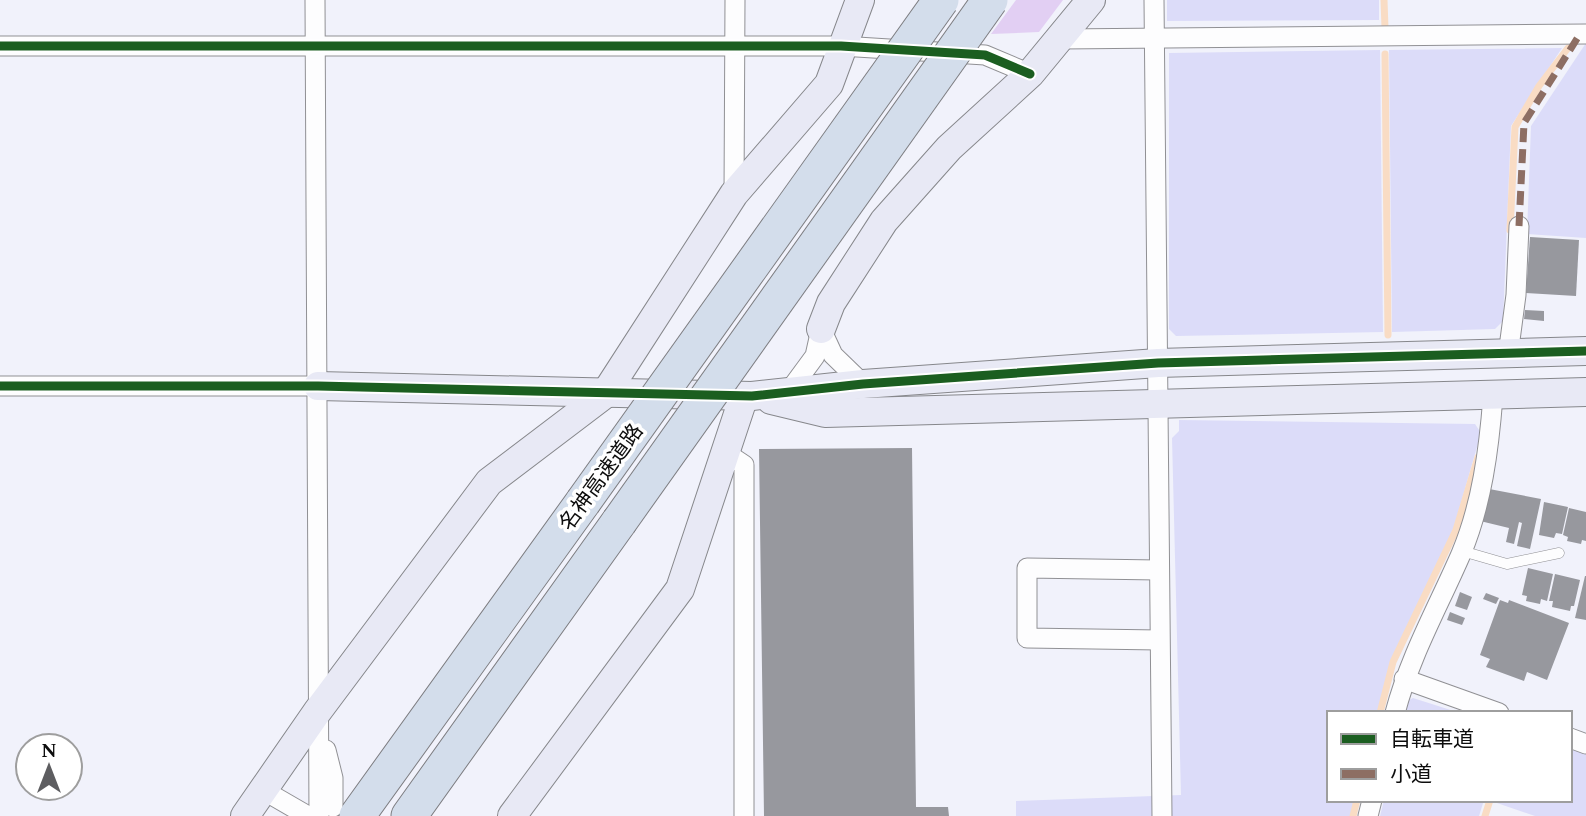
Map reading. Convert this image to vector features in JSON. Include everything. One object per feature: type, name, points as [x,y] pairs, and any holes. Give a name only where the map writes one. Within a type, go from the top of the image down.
[{"type":"highway","name":"名神高速道路","points":[[336,813],[583,502],[941,0]]},
{"type":"highway","name":"名神高速道路","points":[[409,816],[990,0]]},
{"type":"street","points":[[315,0],[317,712],[332,778],[336,813]]},
{"type":"street","points":[[734,194],[735,0]]},
{"type":"street","points":[[245,816],[317,712],[489,482],[605,394],[734,194],[829,84],[860,0]]},
{"type":"street","points":[[789,390],[815,356],[831,303],[884,221],[949,148],[1030,74],[1062,39],[1091,0]]},
{"type":"street","points":[[1154,0],[1162,816]]},
{"type":"street","points":[[1062,39],[1586,34]]},
{"type":"street","points":[[0,46],[841,46],[985,55],[1030,74]]},
{"type":"street","points":[[1508,355],[1516,295],[1519,226]]},
{"type":"street","points":[[821,329],[833,355],[863,384]]},
{"type":"street","points":[[0,386],[318,386],[748,396],[863,384],[1158,363],[1586,351]]},
{"type":"street","points":[[748,396],[825,413],[1586,392]]},
{"type":"street","points":[[512,816],[680,589],[748,396]]},
{"type":"street","points":[[1396,711],[1404,679],[1462,551],[1488,456],[1493,396]]},
{"type":"street","points":[[726,453],[744,465],[744,816]]},
{"type":"street","points":[[1158,570],[1027,568],[1027,638],[1159,639]]},
{"type":"street","points":[[1404,679],[1493,711]]},
{"type":"street","points":[[263,790],[308,816]]},
{"type":"lane","points":[[1462,551],[1507,564],[1559,553]]},
{"type":"shaded area","points":[[1016,0],[1063,0],[1039,32],[991,34]]},
{"type":"shaded area","points":[[1167,0],[1379,0],[1379,20],[1167,21]]},
{"type":"shaded area","points":[[1586,43],[1586,238],[1527,234],[1531,126]]},
{"type":"shaded area","points":[[1562,48],[1511,126],[1503,321],[1495,329],[1392,332],[1389,50]]},
{"type":"shaded area","points":[[1380,50],[1383,332],[1176,336],[1169,329],[1169,53]]},
{"type":"shaded area","points":[[1179,420],[1475,424],[1481,433],[1454,527],[1392,661],[1379,711],[1327,711],[1327,802],[1354,802],[1351,816],[1016,816],[1016,801],[1181,795],[1172,438],[1179,431]]},
{"type":"shaded area","points":[[1413,698],[1454,711],[1404,711],[1407,701]]},
{"type":"shaded area","points":[[1572,749],[1586,753],[1586,816],[1535,816],[1494,802],[1572,802]]},
{"type":"shaded area","points":[[1384,802],[1483,802],[1479,816],[1380,816]]},
{"type":"building","points":[[1530,237],[1579,240],[1576,296],[1526,293]]},
{"type":"building","points":[[1525,310],[1544,311],[1544,321],[1524,319]]},
{"type":"building","points":[[912,448],[916,807],[948,807],[949,816],[764,816],[759,449]]},
{"type":"building","points":[[1484,488],[1541,499],[1530,549],[1517,546],[1522,523],[1519,522],[1514,544],[1506,542],[1509,528],[1476,520]]},
{"type":"building","points":[[1544,502],[1568,507],[1562,534],[1556,533],[1554,538],[1539,535]]},
{"type":"building","points":[[1569,508],[1586,512],[1586,541],[1582,540],[1581,544],[1567,541],[1568,537],[1563,535]]},
{"type":"building","points":[[1528,568],[1553,574],[1547,601],[1541,599],[1540,604],[1526,601],[1527,596],[1522,595]]},
{"type":"building","points":[[1555,574],[1580,580],[1574,606],[1571,606],[1570,611],[1552,607],[1553,601],[1549,601]]},
{"type":"building","points":[[1586,576],[1586,620],[1575,618]]},
{"type":"building","points":[[1460,592],[1472,597],[1467,610],[1455,606]]},
{"type":"building","points":[[1486,593],[1499,598],[1496,604],[1483,599]]},
{"type":"building","points":[[1500,600],[1508,603],[1509,600],[1569,623],[1547,680],[1527,672],[1524,681],[1486,667],[1490,659],[1480,655]]},
{"type":"building","points":[[1450,612],[1465,618],[1462,625],[1447,620]]},
{"type":"waterway","points":[[1384,0],[1385,28]]},
{"type":"waterway","points":[[1510,230],[1515,127],[1539,86],[1568,48]]},
{"type":"waterway","points":[[1385,54],[1388,335]]},
{"type":"waterway","points":[[1381,711],[1393,662],[1456,530],[1478,457]]},
{"type":"waterway","points":[[1353,816],[1356,802]]},
{"type":"waterway","points":[[1485,816],[1489,802]]},
{"type":"marked path","points":[[1519,226],[1524,123],[1580,34]]},
{"type":"cycle path","points":[[0,46],[841,46],[985,55],[1030,74]]},
{"type":"cycle path","points":[[0,386],[318,386],[752,396],[863,384],[1158,363],[1586,351]]}]
